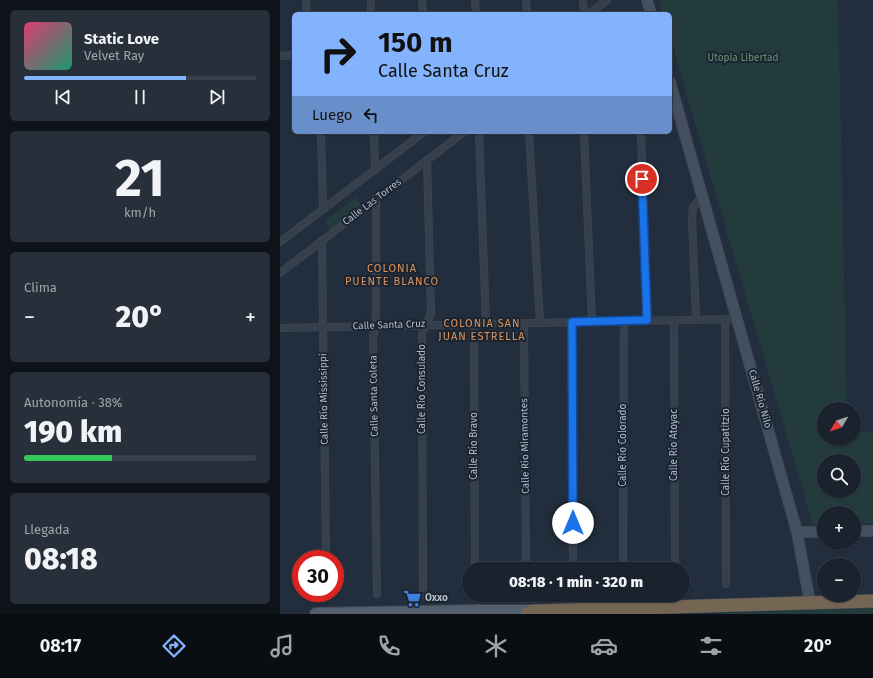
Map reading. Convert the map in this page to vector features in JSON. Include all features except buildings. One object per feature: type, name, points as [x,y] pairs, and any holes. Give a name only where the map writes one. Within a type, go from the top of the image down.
[{"type":"highway","points":[[530,613],[574,610],[873,601]]},
{"type":"main road","points":[[316,614],[475,611],[530,613]]},
{"type":"street","points":[[306,0],[307,12]]},
{"type":"street","points":[[371,0],[372,12]]},
{"type":"street","points":[[422,0],[423,12]]},
{"type":"street","points":[[475,0],[476,12]]},
{"type":"street","points":[[526,0],[527,12]]},
{"type":"street","points":[[583,0],[584,12]]},
{"type":"street","points":[[592,12],[607,0]]},
{"type":"street","points":[[647,0],[650,12]]},
{"type":"street","points":[[280,56],[292,56]]},
{"type":"street","name":"Calle Río Nilo","points":[[672,89],[797,532],[810,603]]},
{"type":"street","points":[[322,134],[323,209]]},
{"type":"street","points":[[374,134],[375,170]]},
{"type":"street","points":[[280,242],[421,134]]},
{"type":"street","name":"Calle Las Torres","points":[[280,273],[461,134]]},
{"type":"street","points":[[479,134],[486,324]]},
{"type":"street","points":[[529,134],[540,323]]},
{"type":"street","points":[[584,134],[592,322]]},
{"type":"street","points":[[641,134],[647,320]]},
{"type":"street","name":"Calle Río Consulado","points":[[423,595],[422,333],[431,313],[427,160]]},
{"type":"street","points":[[696,320],[692,219],[693,207],[702,197]]},
{"type":"street","name":"Calle Santa Coleta","points":[[376,198],[376,326],[373,336],[377,594]]},
{"type":"street","name":"Calle Río Mississippi","points":[[322,240],[326,550]]},
{"type":"street","name":"Calle Santa Cruz","points":[[280,328],[738,319]]},
{"type":"street","name":"Calle Río Cupatitzio","points":[[725,320],[726,584]]},
{"type":"street","name":"Calle Río Colorado","points":[[623,562],[624,321]]},
{"type":"street","name":"Calle Río Atoyac","points":[[674,321],[675,562]]},
{"type":"street","points":[[572,322],[573,562]]},
{"type":"street","name":"Calle Río Bravo","points":[[474,324],[475,562]]},
{"type":"street","name":"Calle Río Miramontes","points":[[524,324],[526,562]]},
{"type":"street","points":[[861,531],[873,531]]},
{"type":"street","points":[[797,532],[817,532]]},
{"type":"street","points":[[574,602],[574,610]]},
{"type":"green space","name":"Utopia Libertad","points":[[659,0],[838,0],[847,402],[817,402],[817,446],[861,446],[861,432],[873,432],[873,523],[861,524],[861,506],[817,506],[817,525],[813,525],[672,45],[672,12],[662,12]]},
{"type":"green space","points":[[356,197],[362,206],[331,230],[325,221]]},
{"type":"green space","points":[[873,607],[873,614],[706,614]]},
{"type":"place","name":"Oxxo","points":[[412,598]]},
{"type":"district","name":"COLONIA PUENTE BLANCO","points":[[392,274]]},
{"type":"district","name":"COLONIA SAN JUAN ESTRELLA","points":[[482,329]]},
{"type":"route","points":[[573,523],[572,322],[647,320],[642,179]]}]
